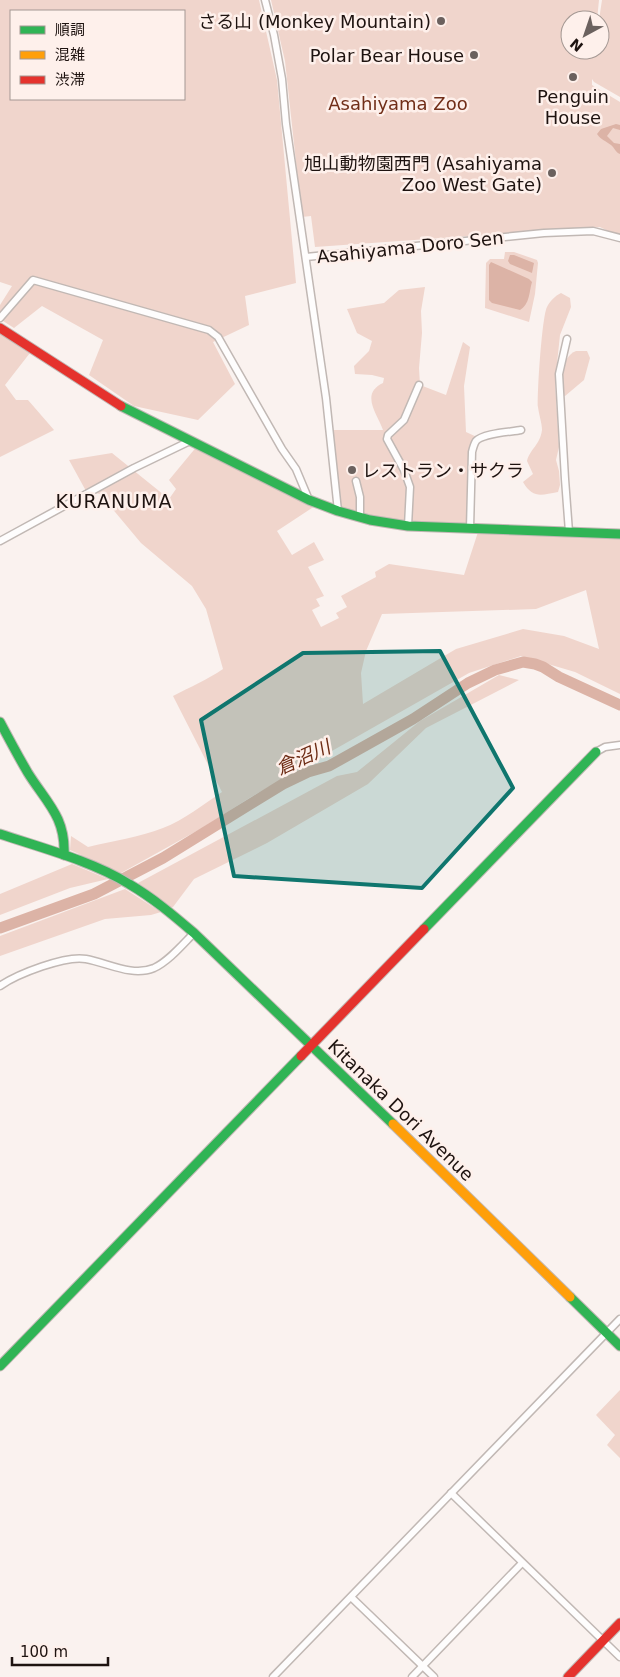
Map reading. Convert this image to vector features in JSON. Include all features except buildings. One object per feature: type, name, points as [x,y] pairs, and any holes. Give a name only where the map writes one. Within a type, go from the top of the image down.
[{"type":"street","points":[[265,0],[282,79],[286,124],[306,257]]},
{"type":"street","name":"Asahiyama Doro Sen","points":[[338,511],[326,398],[306,257],[544,233],[593,231],[620,238]]},
{"type":"street","points":[[0,318],[32,280],[209,330],[218,337],[282,449],[296,469],[308,500]]},
{"type":"street","points":[[0,328],[127,410],[308,500],[338,511],[408,526],[620,534]]},
{"type":"street","points":[[567,339],[559,374],[569,532]]},
{"type":"street","points":[[408,526],[410,487],[404,470],[387,439],[388,435],[404,420],[420,385]]},
{"type":"street","points":[[470,528],[472,452],[475,442],[479,438],[521,430]]},
{"type":"street","points":[[0,541],[134,468],[190,441]]},
{"type":"street","points":[[356,481],[360,497],[360,517]]},
{"type":"street","points":[[0,722],[32,780],[52,805],[60,819],[64,835],[64,855]]},
{"type":"street","points":[[0,1366],[596,752],[604,747],[620,745]]},
{"type":"street","name":"Kitanaka Dori Avenue","points":[[0,834],[64,855],[128,883],[156,902],[194,933],[312,1045],[620,1346]]},
{"type":"street","points":[[0,986],[10,978],[73,959],[85,959],[128,970],[153,968],[164,962],[194,933]]},
{"type":"street","points":[[273,1677],[620,1319]]},
{"type":"street","points":[[451,1494],[620,1657]]},
{"type":"street","points":[[412,1677],[522,1563]]},
{"type":"street","points":[[351,1597],[434,1677]]},
{"type":"street","points":[[568,1677],[620,1623]]},
{"type":"highlighted area","points":[[440,651],[513,788],[422,888],[234,876],[201,720],[303,653]]},
{"type":"green space","points":[[0,0],[259,0],[277,80],[296,283],[245,296],[249,325],[213,342],[235,384],[198,420],[134,406],[89,375],[103,340],[42,306],[14,328],[0,319],[0,305],[12,286],[0,282]]},
{"type":"green space","name":"Asahiyama Zoo","points":[[271,0],[599,0],[598,10],[560,10],[560,60],[610,60],[610,10],[600,10],[602,0],[620,0],[620,97],[592,79],[592,85],[620,102],[620,237],[600,227],[315,247],[311,216],[302,217],[285,61]]},
{"type":"green space","points":[[505,252],[514,252],[537,260],[535,294],[529,322],[485,308],[486,263],[490,259],[504,259]]},
{"type":"green space","points":[[425,287],[421,311],[420,385],[446,395],[463,342],[470,347],[464,386],[466,432],[479,438],[475,442],[470,528],[408,526],[338,511],[329,430],[383,430],[374,411],[371,398],[376,387],[383,383],[384,378],[355,374],[354,366],[369,351],[372,341],[357,333],[347,309],[384,303],[399,290]]},
{"type":"green space","points":[[561,293],[570,298],[571,307],[560,335],[555,382],[559,447],[556,460],[560,485],[558,492],[538,494],[530,491],[523,482],[533,474],[527,461],[542,430],[538,399],[545,313],[550,303]]},
{"type":"green space","points":[[0,328],[33,349],[5,385],[16,400],[28,400],[54,430],[0,457]]},
{"type":"green space","points":[[576,351],[587,351],[590,358],[584,380],[565,396],[562,394],[563,370],[567,358]]},
{"type":"green space","points":[[198,445],[318,504],[277,531],[292,555],[314,542],[324,560],[308,567],[324,596],[316,599],[320,606],[312,610],[321,627],[339,618],[336,613],[347,607],[341,596],[376,577],[375,572],[389,564],[464,575],[479,529],[620,534],[620,694],[575,672],[521,656],[469,673],[121,873],[70,850],[71,836],[88,847],[145,834],[179,821],[222,792],[173,696],[223,669],[206,609],[192,586],[141,543],[100,494],[86,491],[69,460],[112,453],[169,499],[176,489],[169,480]],"holes":[[[586,590],[599,649],[564,636],[523,629],[456,649],[363,704],[361,673],[366,651],[382,614],[536,609]]]},
{"type":"green space","points":[[499,675],[519,680],[426,728],[368,784],[267,843],[194,879],[173,907],[169,908],[138,883],[337,776],[357,772],[420,721]]},
{"type":"green space","points":[[72,864],[108,879],[70,888],[0,915],[0,894]]},
{"type":"green space","points":[[125,889],[161,912],[151,915],[105,919],[0,956],[0,936]]},
{"type":"green space","points":[[620,1390],[620,1458],[607,1445],[615,1435],[596,1415]]},
{"type":"shaded area","points":[[616,124],[620,125],[620,130],[613,128],[607,136],[614,143],[620,144],[620,154],[597,134],[601,129]]},
{"type":"shaded area","points":[[510,255],[534,263],[532,273],[510,264],[508,261]]},
{"type":"shaded area","points":[[491,262],[532,282],[526,304],[520,310],[492,303],[489,300],[489,265]]},
{"type":"waterway","name":"倉沼川","points":[[0,928],[94,894],[163,858],[283,784],[308,772],[329,766],[413,719],[468,683],[495,670],[523,662],[535,664],[620,705]]},
{"type":"traffic: fast","points":[[121,406],[309,500],[370,520],[408,526],[620,534]]},
{"type":"traffic: fast","points":[[0,722],[28,773],[58,820],[62,830],[64,855]]},
{"type":"traffic: fast","points":[[424,929],[596,752]]},
{"type":"traffic: fast","points":[[0,834],[99,868],[155,901],[194,933],[393,1124]]},
{"type":"traffic: fast","points":[[0,1366],[301,1056]]},
{"type":"traffic: fast","points":[[570,1297],[620,1346]]},
{"type":"traffic: slow","points":[[393,1124],[570,1297]]},
{"type":"traffic: jam","points":[[0,328],[121,406]]},
{"type":"traffic: jam","points":[[301,1056],[424,929]]},
{"type":"traffic: jam","points":[[568,1677],[620,1623]]},
{"type":"place","name":"さる山 (Monkey Mountain)","points":[[441,21]]},
{"type":"place","name":"Polar Bear House","points":[[474,55]]},
{"type":"place","name":"Penguin House","points":[[573,77]]},
{"type":"place","name":"旭山動物園西門 (Asahiyama Zoo West Gate)","points":[[552,173]]},
{"type":"place","name":"レストラン・サクラ","points":[[352,470]]},
{"type":"district","name":"KURANUMA","points":[[114,501]]}]
